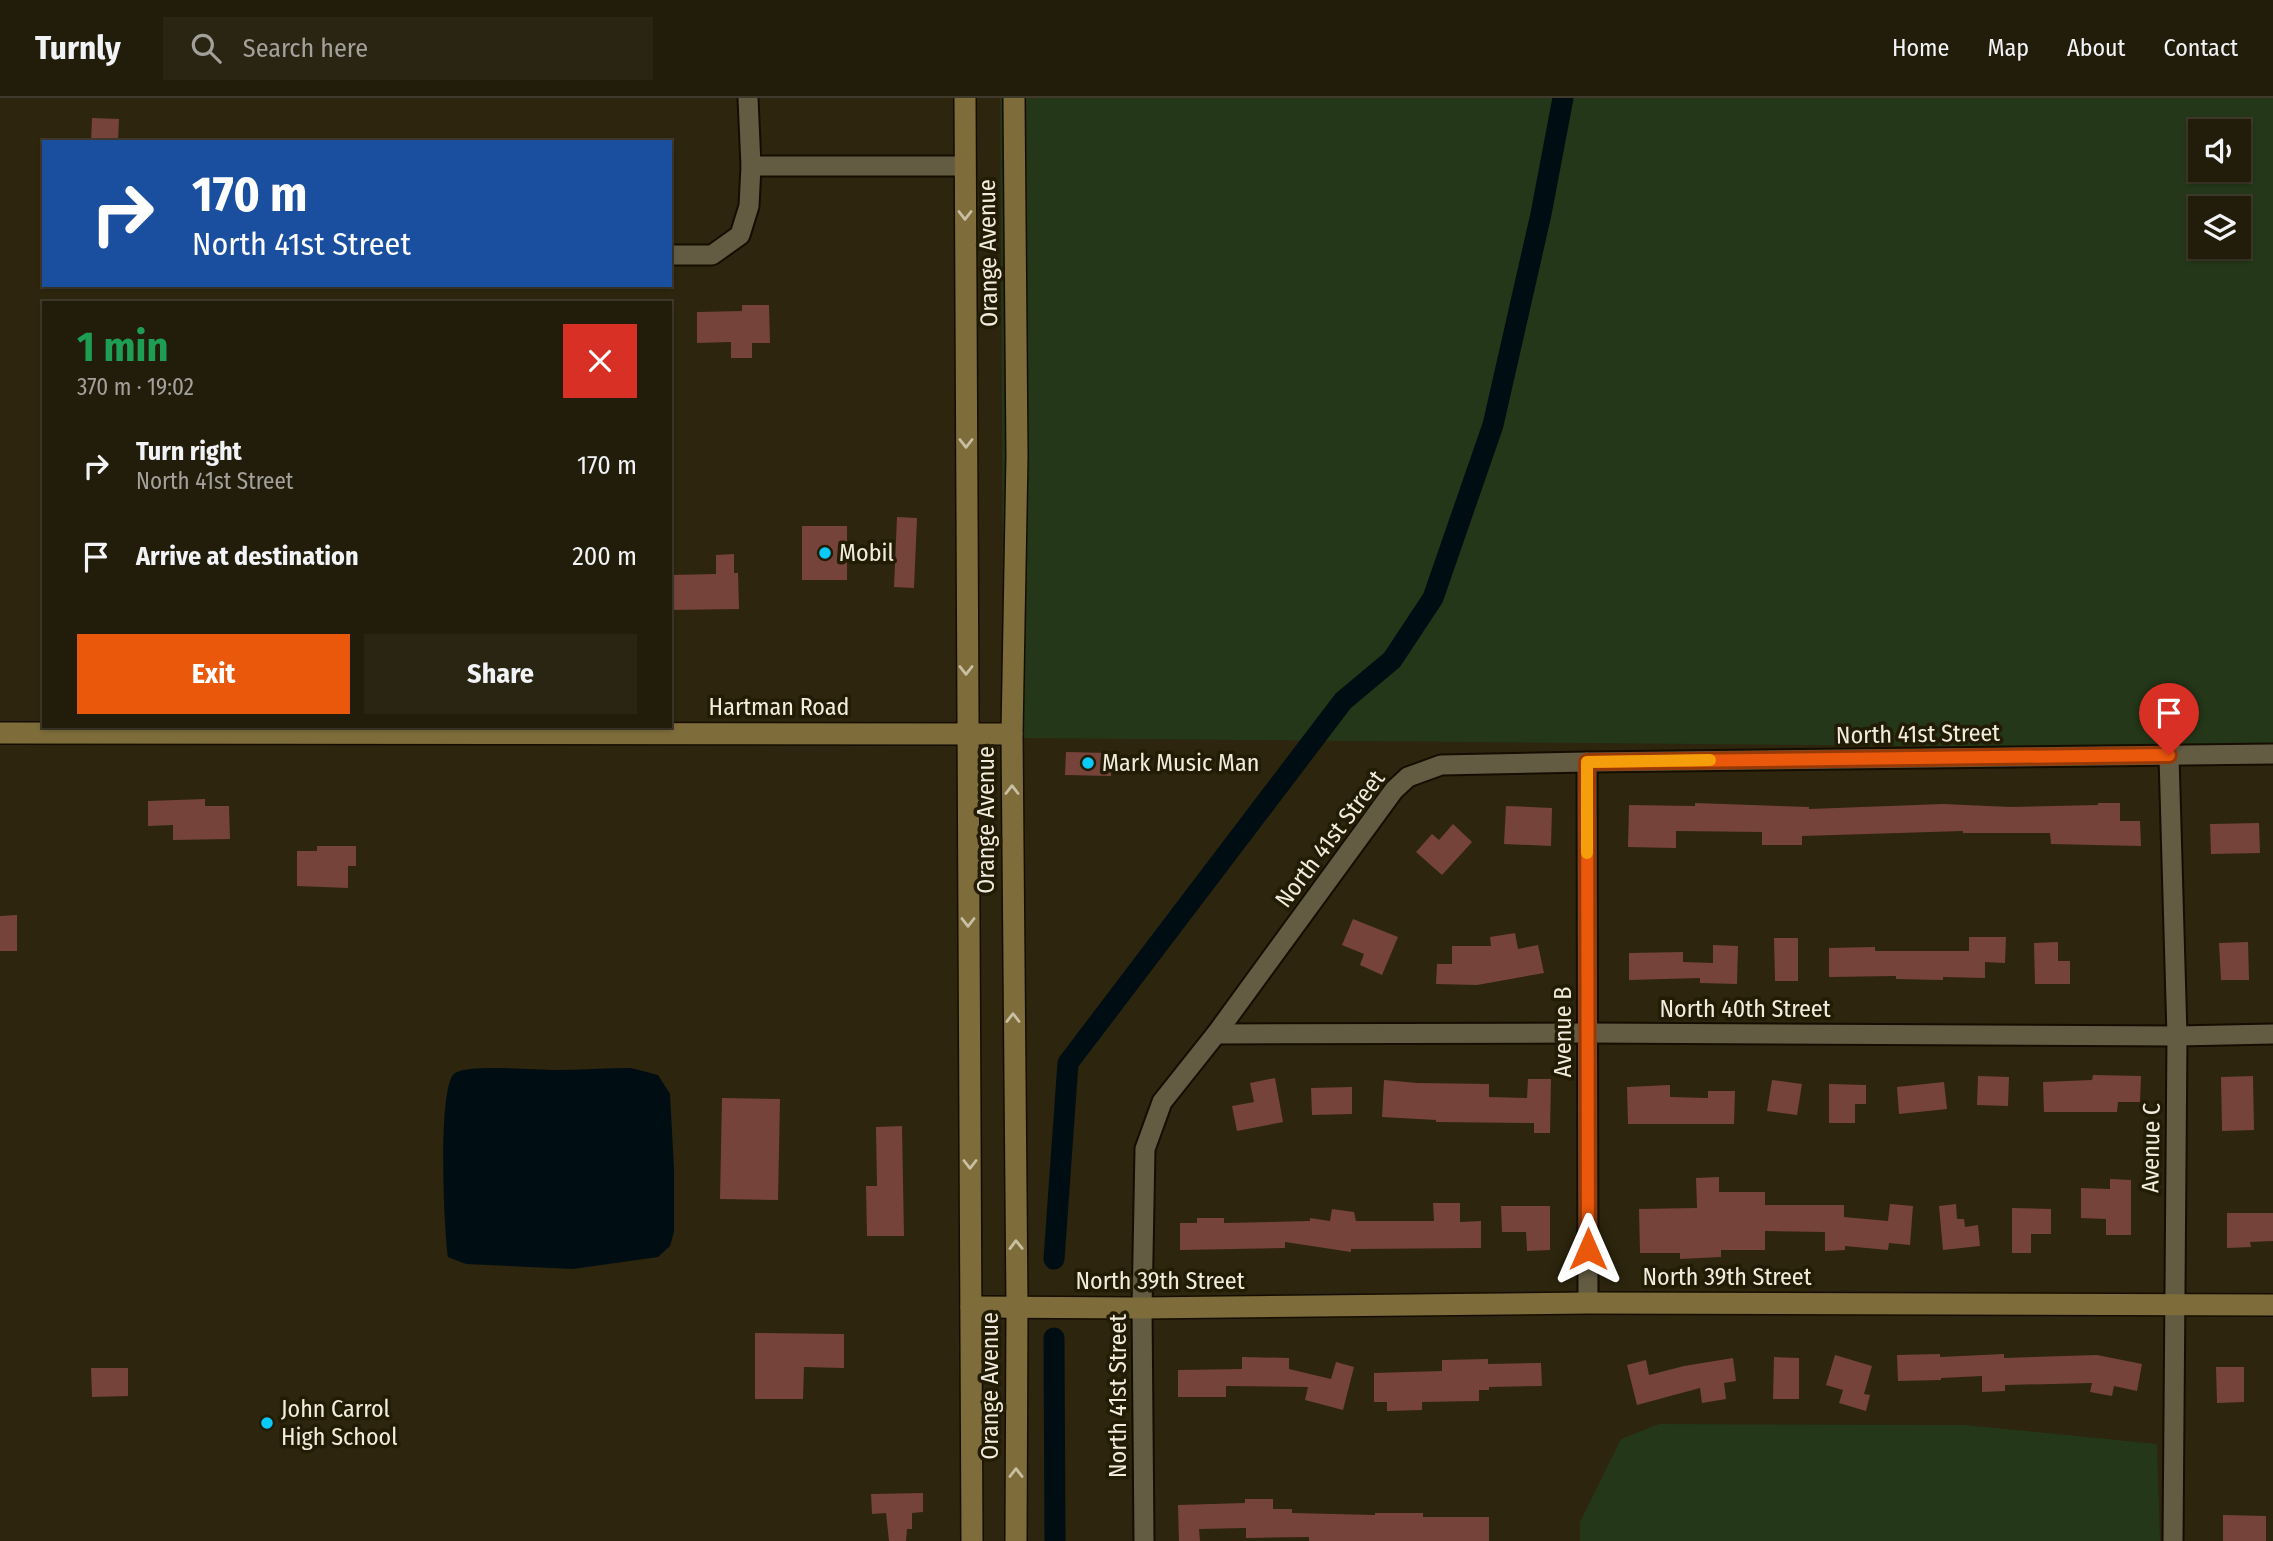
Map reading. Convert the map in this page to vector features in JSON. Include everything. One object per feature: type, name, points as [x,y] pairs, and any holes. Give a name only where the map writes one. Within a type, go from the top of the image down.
[{"type":"main road","name":"Orange Avenue","points":[[965,98],[972,1541]]},
{"type":"main road","name":"Orange Avenue","points":[[1014,98],[1017,456],[1012,734],[1017,1307],[1016,1541]]},
{"type":"main road","name":"Hartman Road","points":[[0,733],[1012,734]]},
{"type":"main road","name":"North 39th Street","points":[[971,1307],[1142,1308],[1588,1303],[2273,1305]]},
{"type":"street","points":[[672,255],[712,255],[740,235],[749,206],[751,166],[748,98]]},
{"type":"street","points":[[751,166],[965,166]]},
{"type":"street","name":"North 41st Street","points":[[1144,1541],[1142,1308],[1145,1149],[1162,1102],[1216,1034],[1394,790],[1408,777],[1441,765],[2273,754]]},
{"type":"street","name":"Avenue C","points":[[2169,755],[2177,1036],[2173,1541]]},
{"type":"street","name":"Avenue B","points":[[1587,762],[1588,1303]]},
{"type":"street","name":"North 40th Street","points":[[1216,1034],[2273,1034]]},
{"type":"green space","points":[[1000,98],[1005,456],[1003,603]]},
{"type":"green space","points":[[1025,98],[2273,98],[2273,744],[2026,747],[1023,738],[1028,456]]},
{"type":"green space","points":[[1659,1424],[1966,1425],[2157,1444],[2160,1541],[1580,1541],[1580,1522],[1621,1439]]},
{"type":"shaded area","points":[[488,1068],[631,1068],[658,1075],[670,1094],[674,1232],[670,1246],[658,1257],[573,1269],[466,1264],[448,1257],[444,1129],[449,1083],[455,1073]]},
{"type":"building","points":[[92,118],[119,119],[118,140],[91,140]]},
{"type":"building","points":[[742,305],[769,305],[770,343],[752,343],[752,358],[731,358],[731,342],[697,343],[697,312],[742,311]]},
{"type":"building","points":[[897,517],[917,518],[914,588],[894,587]]},
{"type":"building","name":"Mobil","points":[[802,526],[847,526],[847,580],[802,580]]},
{"type":"building","points":[[734,554],[734,573],[738,573],[739,609],[672,610],[672,575],[716,574],[716,555]]},
{"type":"building","points":[[1066,752],[1111,753],[1111,776],[1065,775]]},
{"type":"building","points":[[205,799],[205,806],[229,806],[230,839],[173,840],[173,825],[148,826],[148,801]]},
{"type":"building","points":[[1695,803],[1809,809],[1943,804],[2010,807],[2120,803],[2120,821],[2140,821],[2141,846],[2051,844],[2050,833],[1963,831],[1802,836],[1802,845],[1762,845],[1762,832],[1676,831],[1676,848],[1628,847],[1629,805],[1695,806]]},
{"type":"building","points":[[1506,806],[1552,808],[1551,846],[1504,844]]},
{"type":"building","points":[[2259,823],[2260,853],[2211,854],[2210,824]]},
{"type":"building","points":[[1453,824],[1472,842],[1442,875],[1416,852],[1432,834],[1439,840]]},
{"type":"building","points":[[317,846],[356,846],[356,866],[348,866],[348,888],[297,886],[297,851],[317,851]]},
{"type":"building","points":[[17,915],[17,951],[0,951],[0,916]]},
{"type":"building","points":[[1353,919],[1398,937],[1382,975],[1360,965],[1364,954],[1342,945]]},
{"type":"building","points":[[1515,933],[1518,949],[1538,945],[1544,973],[1477,985],[1436,984],[1437,964],[1452,964],[1452,946],[1491,946],[1490,937]]},
{"type":"building","points":[[1969,937],[2006,937],[2005,963],[1985,962],[1985,978],[1943,977],[1943,980],[1896,979],[1896,976],[1829,977],[1829,948],[1969,951]]},
{"type":"building","points":[[1774,938],[1798,938],[1798,981],[1775,981]]},
{"type":"building","points":[[2058,942],[2058,961],[2070,961],[2070,984],[2035,984],[2034,943]]},
{"type":"building","points":[[2248,942],[2249,980],[2221,980],[2219,943]]},
{"type":"building","points":[[1713,945],[1738,946],[1737,984],[1700,983],[1700,978],[1629,980],[1629,953],[1683,952],[1683,962],[1713,963]]},
{"type":"building","points":[[2093,1075],[2141,1076],[2140,1102],[2118,1102],[2117,1112],[2044,1112],[2043,1082],[2092,1080]]},
{"type":"building","points":[[1978,1076],[2009,1077],[2008,1106],[1977,1105]]},
{"type":"building","points":[[2253,1076],[2254,1130],[2222,1131],[2221,1077]]},
{"type":"building","points":[[1275,1078],[1283,1122],[1237,1131],[1232,1106],[1254,1102],[1250,1083]]},
{"type":"building","points":[[1528,1079],[1551,1079],[1550,1133],[1534,1133],[1534,1123],[1436,1122],[1382,1117],[1384,1080],[1489,1084],[1489,1097],[1527,1098]]},
{"type":"building","points":[[1772,1080],[1802,1084],[1797,1115],[1767,1111]]},
{"type":"building","points":[[1944,1082],[1947,1109],[1899,1114],[1897,1087]]},
{"type":"building","points":[[1829,1084],[1866,1085],[1866,1104],[1855,1104],[1855,1123],[1829,1123]]},
{"type":"building","points":[[1670,1085],[1670,1097],[1708,1098],[1708,1091],[1735,1091],[1734,1124],[1628,1124],[1627,1087]]},
{"type":"building","points":[[1352,1087],[1352,1114],[1312,1115],[1311,1088]]},
{"type":"building","points":[[722,1098],[780,1099],[778,1200],[720,1199]]},
{"type":"building","points":[[902,1126],[904,1236],[867,1236],[866,1186],[877,1186],[876,1127]]},
{"type":"building","points":[[1719,1177],[1719,1192],[1765,1192],[1765,1205],[1844,1205],[1844,1217],[1888,1221],[1890,1204],[1913,1206],[1910,1245],[1889,1243],[1888,1250],[1845,1246],[1845,1250],[1825,1251],[1825,1232],[1765,1231],[1765,1250],[1721,1250],[1721,1257],[1680,1259],[1680,1253],[1640,1253],[1639,1209],[1697,1208],[1696,1178]]},
{"type":"building","points":[[2110,1179],[2131,1180],[2131,1235],[2106,1235],[2106,1219],[2081,1218],[2081,1188],[2110,1189]]},
{"type":"building","points":[[1433,1203],[1460,1203],[1460,1222],[1481,1221],[1481,1248],[1351,1249],[1351,1252],[1285,1242],[1285,1248],[1180,1250],[1180,1223],[1197,1223],[1197,1218],[1224,1218],[1224,1223],[1310,1221],[1310,1218],[1330,1221],[1332,1209],[1354,1212],[1356,1221],[1434,1221]]},
{"type":"building","points":[[1956,1204],[1957,1219],[1964,1219],[1965,1227],[1978,1225],[1980,1246],[1943,1250],[1939,1206]]},
{"type":"building","points":[[1501,1206],[1550,1206],[1550,1250],[1527,1251],[1526,1232],[1502,1232]]},
{"type":"building","points":[[2012,1208],[2051,1209],[2051,1234],[2031,1234],[2031,1253],[2012,1253]]},
{"type":"building","points":[[2227,1213],[2273,1213],[2273,1241],[2250,1242],[2251,1247],[2227,1248]]},
{"type":"building","points":[[755,1333],[844,1334],[844,1368],[804,1367],[803,1399],[755,1399]]},
{"type":"building","points":[[1940,1354],[1940,1357],[2004,1354],[2004,1358],[2097,1355],[2142,1364],[2137,1391],[2114,1386],[2112,1396],[2090,1392],[2092,1383],[2005,1385],[2005,1391],[1982,1392],[1982,1376],[1898,1381],[1897,1355]]},
{"type":"building","points":[[1835,1355],[1872,1366],[1864,1394],[1870,1395],[1866,1411],[1839,1403],[1843,1390],[1826,1385]]},
{"type":"building","points":[[1242,1357],[1289,1358],[1289,1369],[1331,1379],[1336,1362],[1354,1367],[1343,1410],[1305,1400],[1308,1387],[1226,1386],[1226,1397],[1178,1397],[1178,1370],[1242,1369]]},
{"type":"building","points":[[1774,1357],[1799,1358],[1799,1399],[1773,1399]]},
{"type":"building","points":[[1733,1358],[1736,1381],[1724,1383],[1726,1399],[1702,1403],[1700,1388],[1637,1405],[1627,1365],[1646,1360],[1649,1375]]},
{"type":"building","points":[[1488,1359],[1488,1364],[1541,1363],[1542,1386],[1489,1387],[1489,1390],[1479,1390],[1479,1401],[1422,1402],[1422,1410],[1387,1411],[1387,1402],[1374,1402],[1374,1373],[1442,1371],[1442,1360]]},
{"type":"building","points":[[2216,1367],[2244,1367],[2244,1402],[2217,1403]]},
{"type":"building","points":[[91,1368],[128,1368],[128,1396],[92,1397]]},
{"type":"building","points":[[923,1493],[923,1512],[912,1513],[912,1529],[907,1529],[906,1541],[889,1541],[886,1513],[872,1514],[871,1494]]},
{"type":"building","points":[[1245,1499],[1273,1499],[1273,1509],[1292,1509],[1292,1513],[1423,1513],[1423,1517],[1489,1517],[1489,1541],[1309,1541],[1309,1537],[1246,1538],[1246,1528],[1199,1529],[1200,1541],[1179,1541],[1178,1505],[1245,1503]]},
{"type":"building","points":[[2223,1515],[2266,1516],[2266,1541],[2223,1541]]},
{"type":"waterway","points":[[1054,1259],[1068,1063],[1343,701],[1392,660],[1433,598],[1493,425],[1541,214],[1563,98]]},
{"type":"waterway","points":[[1054,1338],[1055,1541]]},
{"type":"slow traffic","points":[[1587,853],[1587,762],[1710,760]]},
{"type":"place","name":"Mobil","points":[[825,553]]},
{"type":"place","name":"Mark Music Man","points":[[1088,763]]},
{"type":"place","name":"John Carrol High School","points":[[267,1423]]},
{"type":"route","points":[[1588,1249],[1587,762],[2169,755]]}]
